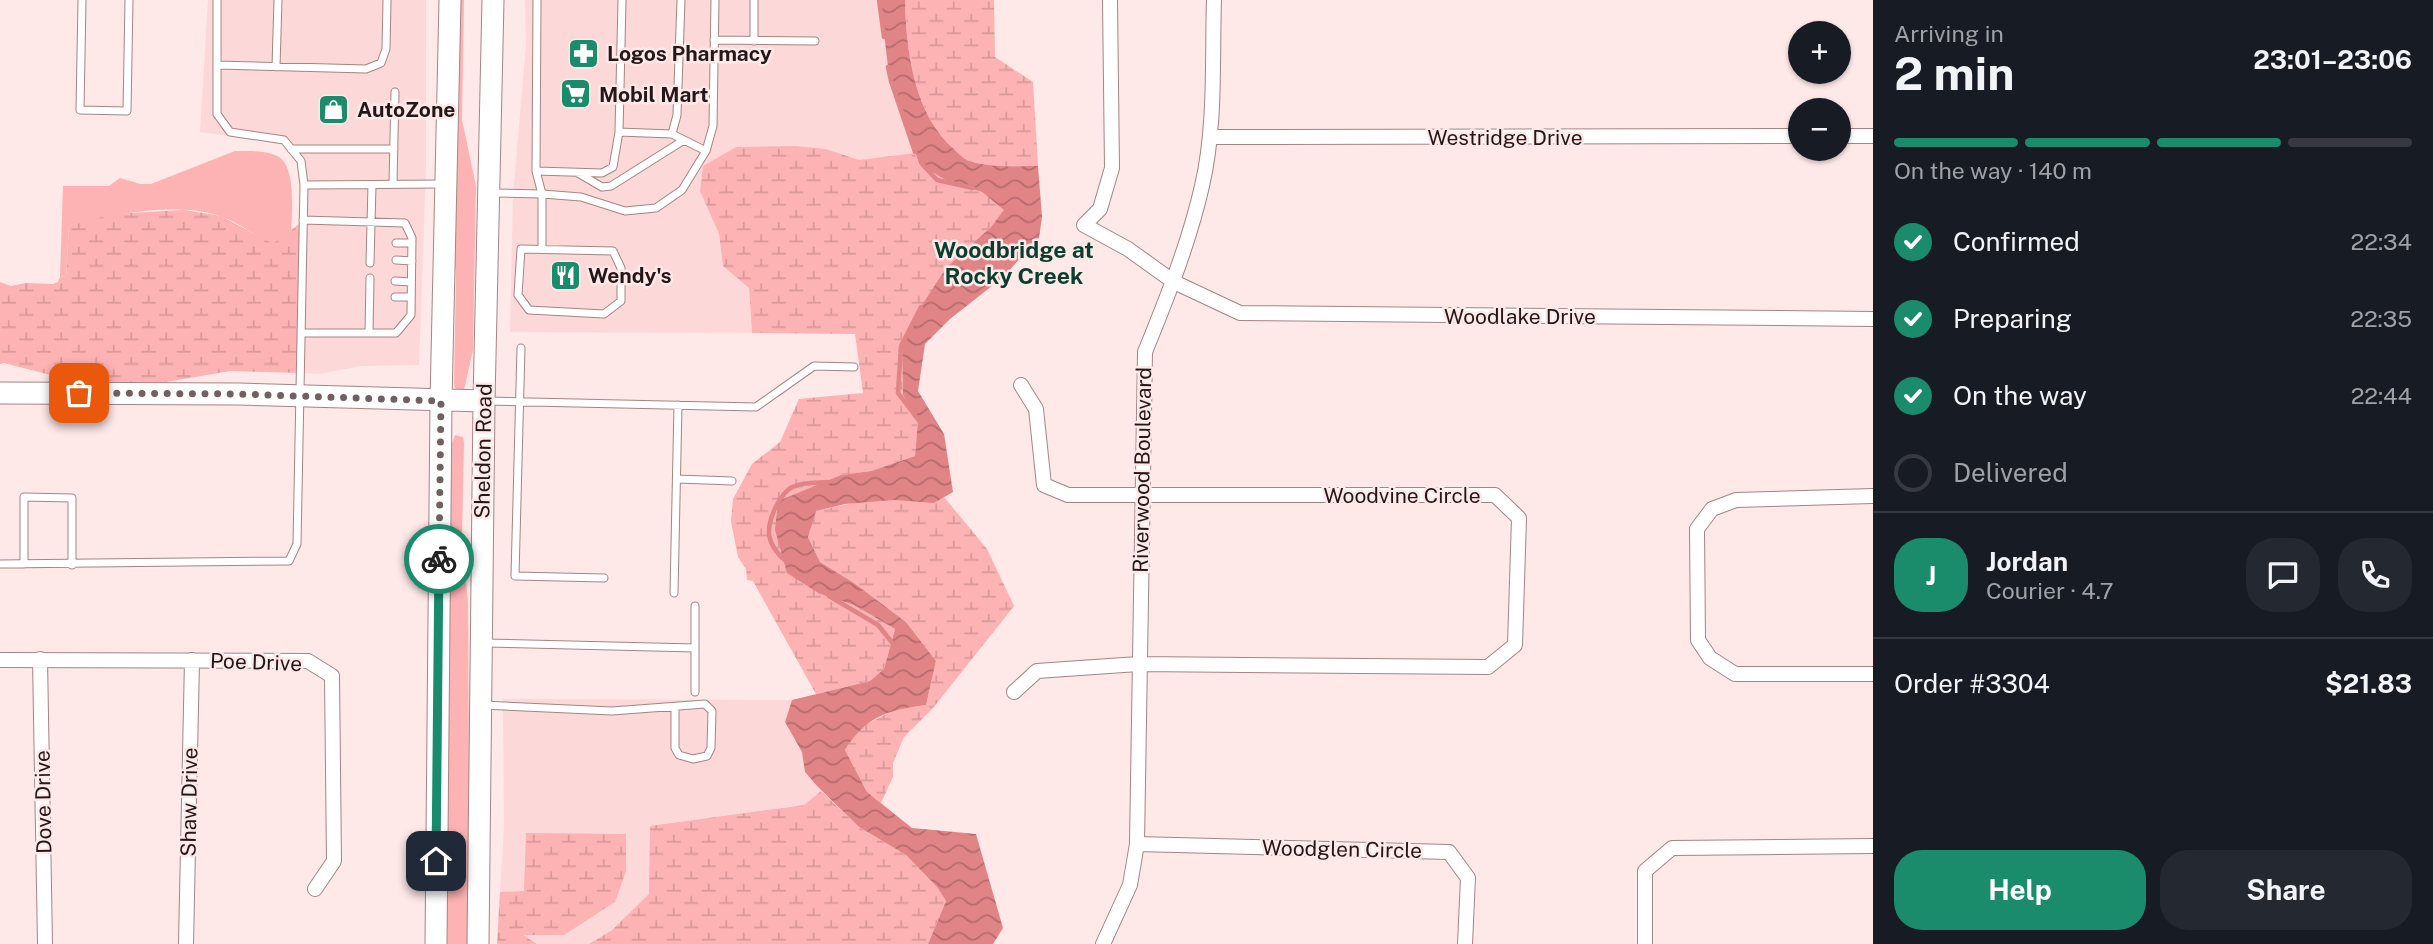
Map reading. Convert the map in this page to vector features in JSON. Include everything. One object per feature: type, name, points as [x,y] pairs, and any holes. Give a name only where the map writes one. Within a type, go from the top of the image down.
[{"type":"main road","name":"Sheldon Road","points":[[436,944],[441,401],[450,0]]},
{"type":"main road","name":"Sheldon Road","points":[[478,944],[484,401],[493,0]]},
{"type":"main road","points":[[0,393],[484,401]]},
{"type":"street","name":"Woodlake Drive","points":[[1110,0],[1112,168],[1100,209],[1084,225],[1128,249],[1174,282],[1240,313],[1873,319]]},
{"type":"street","name":"Riverwood Boulevard","points":[[1103,944],[1129,885],[1137,844],[1145,352],[1174,282],[1202,186],[1210,137],[1214,0]]},
{"type":"street","name":"Westridge Drive","points":[[1210,137],[1788,136]]},
{"type":"street","points":[[1851,136],[1873,136]]},
{"type":"street","name":"Woodvine Circle","points":[[1014,692],[1037,671],[1138,664],[1488,667],[1514,645],[1518,517],[1495,495],[1068,495],[1044,485],[1036,409],[1021,385]]},
{"type":"street","points":[[1873,496],[1735,500],[1712,509],[1697,529],[1698,640],[1710,658],[1735,674],[1873,674]]},
{"type":"street","name":"Dove Drive","points":[[40,659],[46,944]]},
{"type":"street","name":"Poe Drive","points":[[0,660],[308,661],[332,677],[334,861],[315,889]]},
{"type":"street","name":"Shaw Drive","points":[[186,944],[192,660]]},
{"type":"street","name":"Woodglen Circle","points":[[1137,844],[1449,852],[1468,878],[1465,944]]},
{"type":"street","points":[[1645,944],[1645,871],[1672,848],[1873,846]]},
{"type":"lane","points":[[82,0],[80,110],[127,111],[129,0]]},
{"type":"lane","points":[[0,564],[289,561],[297,544],[304,184],[301,161],[284,140],[230,132],[217,114],[217,0]]},
{"type":"lane","points":[[276,67],[278,0]]},
{"type":"lane","points":[[217,65],[366,69],[382,63],[386,49],[387,0]]},
{"type":"lane","points":[[537,0],[536,171],[542,194],[542,248]]},
{"type":"lane","points":[[536,171],[602,173],[612,167],[619,132],[622,0]]},
{"type":"lane","points":[[672,134],[677,115],[681,0]]},
{"type":"lane","points":[[488,193],[580,197],[625,211],[656,208],[682,190],[706,150],[713,126],[715,0]]},
{"type":"lane","points":[[754,0],[754,41]]},
{"type":"lane","points":[[714,40],[816,41]]},
{"type":"lane","points":[[393,184],[395,92]]},
{"type":"lane","points":[[619,132],[672,134],[706,150]]},
{"type":"lane","points":[[578,172],[602,187],[611,186],[684,140]]},
{"type":"lane","points":[[291,149],[394,149]]},
{"type":"lane","points":[[304,184],[446,184]]},
{"type":"lane","points":[[372,185],[370,262],[380,260]]},
{"type":"lane","points":[[301,332],[396,332],[411,316],[412,261],[412,243],[405,223],[303,220]]},
{"type":"lane","points":[[371,243],[380,243]]},
{"type":"lane","points":[[396,243],[412,243]]},
{"type":"lane","points":[[521,248],[542,248],[612,251],[621,268],[621,301],[604,314],[529,310],[519,295],[521,248]]},
{"type":"lane","points":[[396,260],[412,261]]},
{"type":"lane","points":[[369,332],[370,279],[380,281]]},
{"type":"lane","points":[[395,281],[411,282]]},
{"type":"lane","points":[[370,296],[379,296]]},
{"type":"lane","points":[[395,297],[411,297]]},
{"type":"lane","points":[[521,348],[515,576],[604,579]]},
{"type":"lane","points":[[484,401],[756,407],[814,366],[854,367]]},
{"type":"lane","points":[[674,593],[678,405]]},
{"type":"lane","points":[[677,479],[732,481]]},
{"type":"lane","points":[[24,564],[24,497],[72,498],[72,565]]},
{"type":"lane","points":[[695,607],[695,692]]},
{"type":"lane","points":[[481,643],[695,648]]},
{"type":"lane","points":[[481,705],[612,711],[705,704],[712,711],[712,748],[707,756],[692,759],[679,755],[675,748],[676,708]]},
{"type":"shaded area","points":[[208,0],[426,0],[426,167],[419,365],[360,366],[320,374],[303,373],[307,218],[293,144],[200,132]]},
{"type":"shaded area","points":[[525,0],[880,0],[888,67],[915,153],[859,160],[826,149],[796,146],[736,147],[703,166],[700,191],[719,234],[723,266],[749,287],[752,333],[510,332],[513,196],[526,46]]},
{"type":"shaded area","points":[[503,699],[792,700],[785,722],[802,752],[805,772],[821,791],[804,805],[772,810],[649,894],[612,930],[589,944],[537,944],[521,935],[524,891],[500,892],[504,828]]},
{"type":"green space","points":[[456,0],[464,0],[462,120],[476,186],[473,350],[464,390],[456,390],[454,385],[456,274],[449,224]]},
{"type":"green space","points":[[905,0],[994,0],[995,57],[1033,82],[1038,166],[975,163],[962,157],[941,136],[921,101],[915,81],[907,40]]},
{"type":"green space","points":[[796,146],[826,149],[859,160],[915,153],[919,164],[949,182],[982,192],[1005,210],[913,319],[902,348],[903,395],[918,420],[915,456],[871,471],[841,475],[778,501],[820,594],[854,605],[895,629],[884,669],[870,681],[816,694],[753,581],[747,580],[746,569],[738,557],[731,521],[733,499],[752,464],[780,442],[799,399],[863,393],[855,334],[752,333],[749,288],[723,266],[719,234],[700,191],[703,166],[736,147]]},
{"type":"green space","points":[[235,151],[269,153],[279,157],[288,171],[292,191],[291,231],[273,245],[220,216],[184,210],[144,211],[69,226],[66,276],[60,277],[63,186],[109,186],[120,178],[151,184]]},
{"type":"green space","points":[[184,210],[221,216],[273,244],[307,218],[303,373],[230,371],[160,383],[86,384],[0,364],[0,282],[11,286],[26,283],[53,284],[58,282],[60,277],[66,276],[69,226],[113,214]]},
{"type":"green space","points":[[455,435],[463,437],[464,443],[462,537],[468,603],[470,944],[444,944],[450,449]]},
{"type":"green space","points":[[944,497],[987,549],[1014,606],[933,708],[904,737],[893,763],[893,777],[881,803],[867,792],[845,750],[859,728],[896,709],[926,705],[936,661],[906,622],[854,583],[820,562],[808,537],[815,511],[864,501],[926,502]]},
{"type":"green space","points":[[821,791],[859,827],[906,855],[937,887],[946,901],[928,944],[589,944],[612,930],[649,894],[650,826],[804,805]]},
{"type":"green space","points":[[526,833],[626,834],[626,871],[615,902],[564,935],[523,935],[537,944],[497,944],[500,892],[524,891]]},
{"type":"water","points":[[880,0],[905,0],[907,40],[915,81],[921,101],[941,136],[962,157],[975,163],[1038,166],[1042,217],[1039,238],[1002,278],[950,319],[925,344],[918,391],[944,434],[953,492],[934,503],[893,500],[845,504],[816,511],[808,537],[820,562],[854,583],[906,622],[936,661],[926,705],[889,712],[870,722],[845,750],[867,792],[912,828],[976,834],[1003,928],[993,944],[928,944],[946,901],[937,887],[906,855],[859,827],[817,786],[805,772],[802,752],[785,722],[792,700],[870,681],[884,669],[895,629],[854,605],[820,594],[787,573],[775,530],[778,501],[841,475],[871,471],[915,456],[918,420],[903,395],[902,348],[913,319],[946,268],[990,228],[1004,210],[982,192],[949,182],[919,164],[888,67]]},
{"type":"waterway","points":[[879,0],[884,37]]},
{"type":"waterway","points":[[888,67],[915,152]]},
{"type":"waterway","points":[[923,165],[937,180],[973,188]]},
{"type":"waterway","points":[[920,422],[898,393],[901,346],[921,307]]},
{"type":"waterway","points":[[787,562],[775,550],[769,534],[770,522],[778,504],[793,487],[828,482]]},
{"type":"waterway","points":[[829,596],[878,625],[894,645]]},
{"type":"way so far","points":[[79,393],[239,394],[441,401],[439,559]]},
{"type":"place","name":"Logos Pharmacy","points":[[584,53]]},
{"type":"place","name":"Mobil Mart","points":[[576,94]]},
{"type":"place","name":"AutoZone","points":[[334,109]]},
{"type":"place","name":"Wendy's","points":[[565,275]]},
{"type":"district","name":"Woodbridge at Rocky Creek","points":[[1014,262]]},
{"type":"route","points":[[436,861],[439,559]]}]
